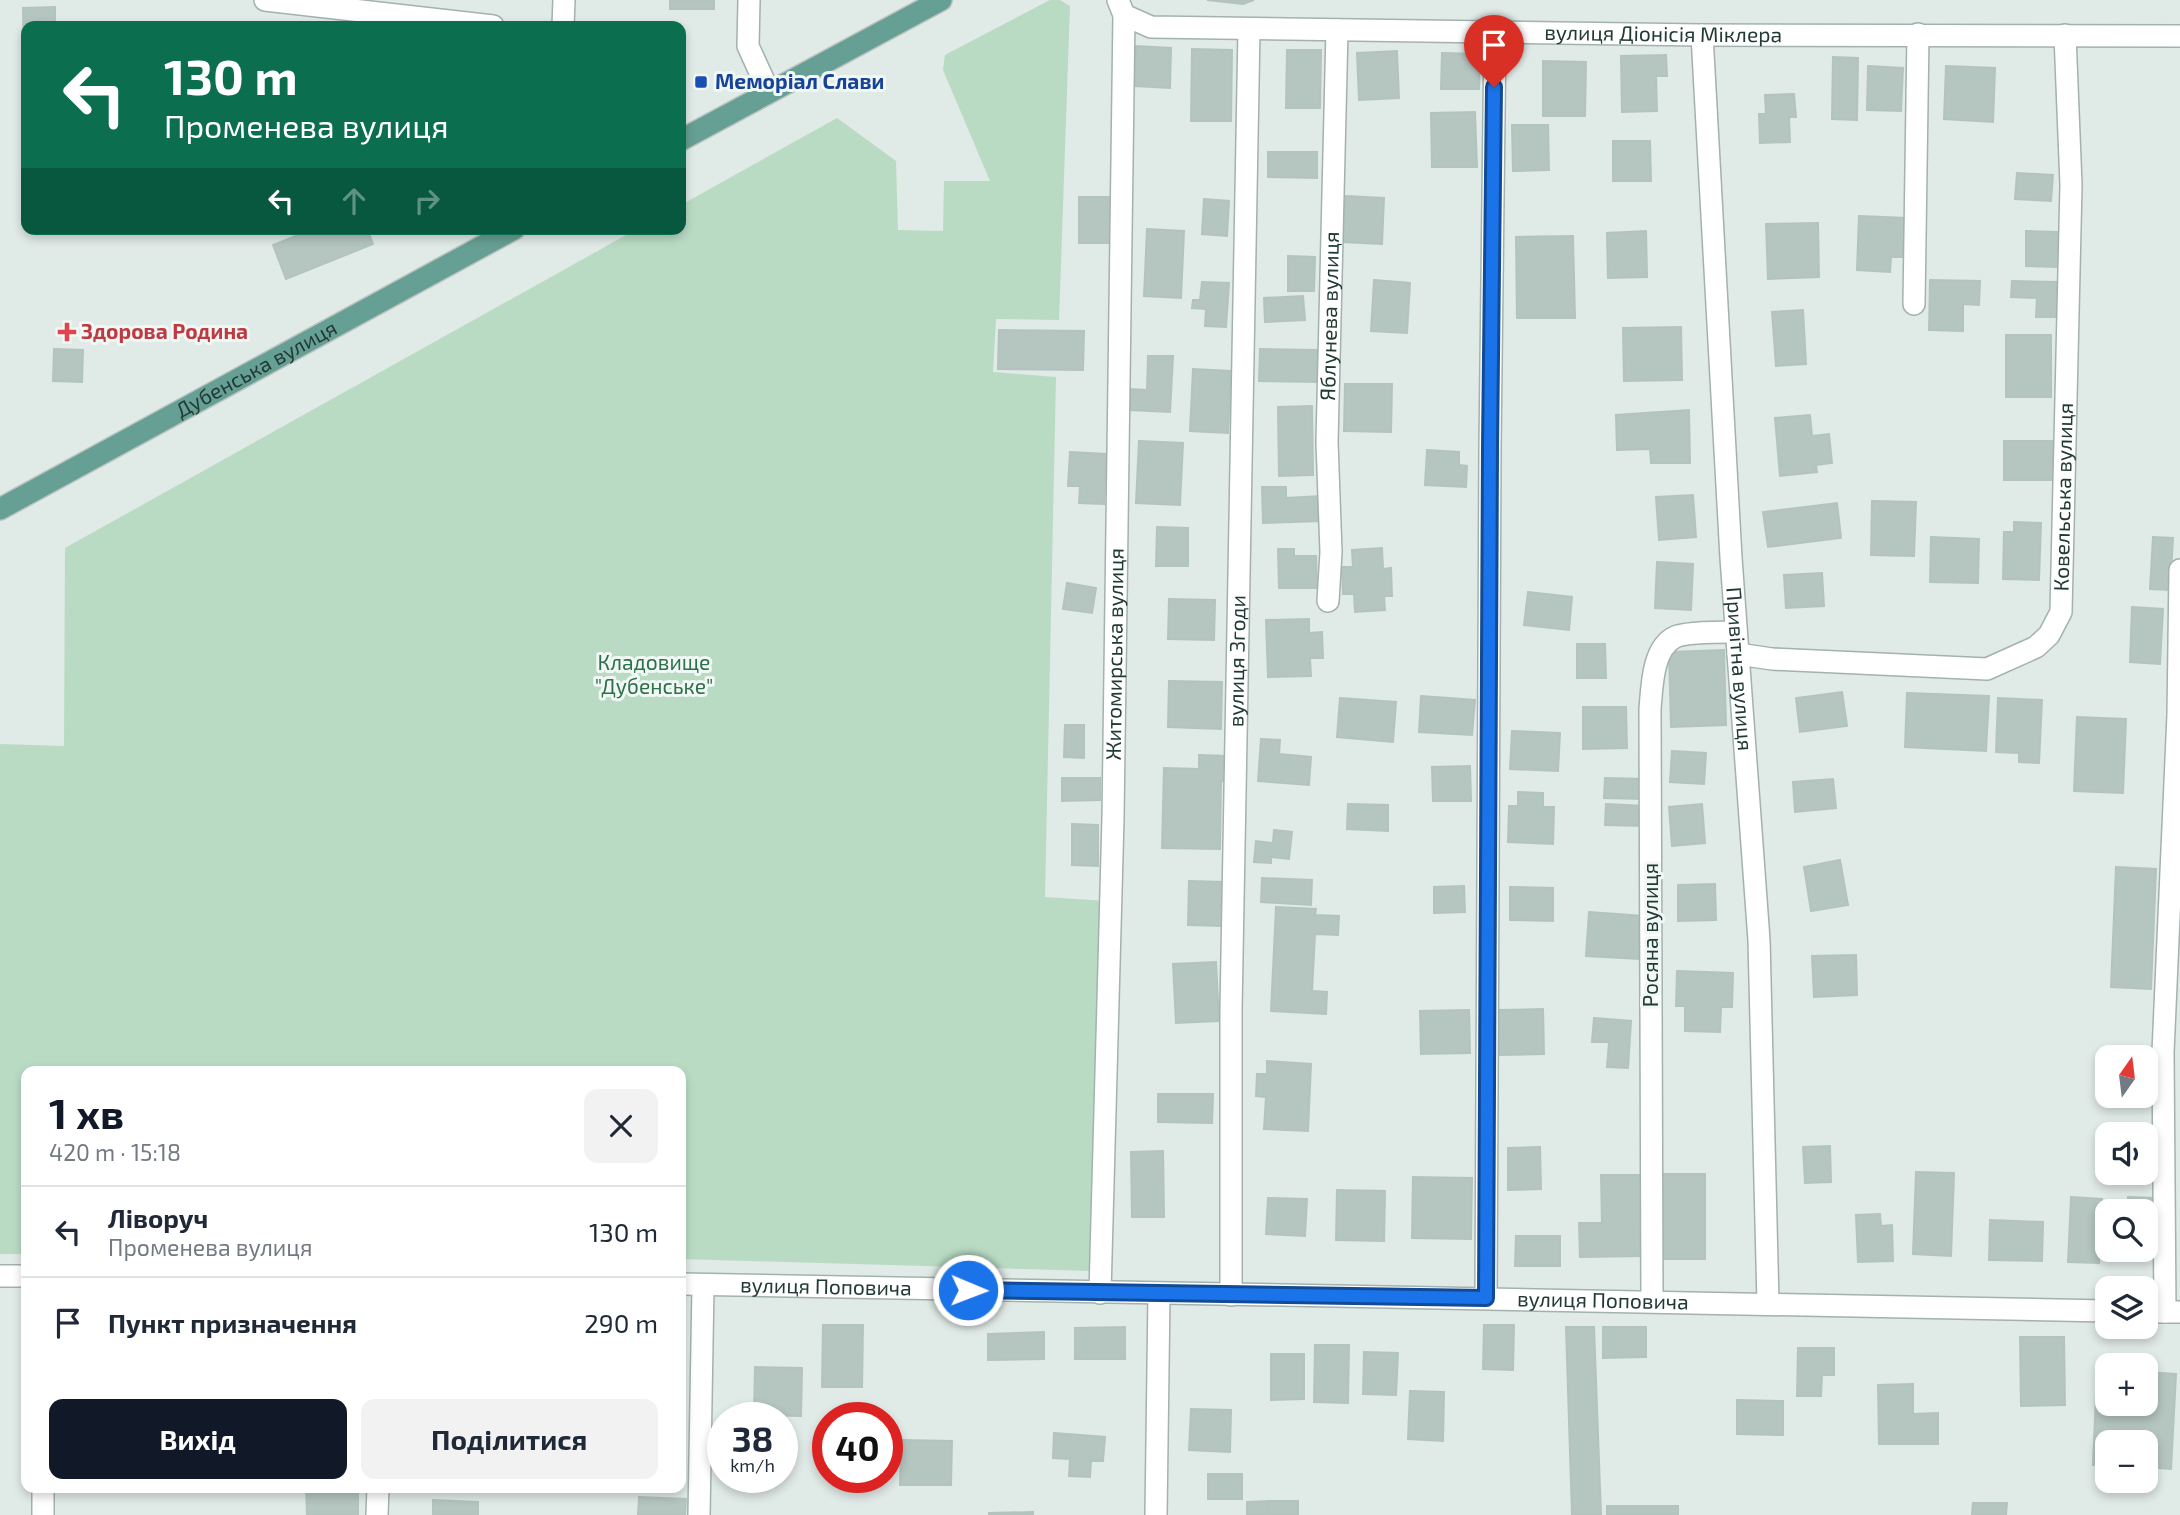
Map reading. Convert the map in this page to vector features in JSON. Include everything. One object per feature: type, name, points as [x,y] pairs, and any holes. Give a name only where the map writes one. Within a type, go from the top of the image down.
[{"type":"main road","points":[[686,137],[941,0]]},
{"type":"main road","name":"Дубенська вулиця","points":[[0,509],[503,235]]},
{"type":"street","points":[[265,0],[341,5],[457,21]]},
{"type":"street","points":[[563,21],[564,0]]},
{"type":"street","points":[[749,0],[748,46],[769,92]]},
{"type":"street","name":"вулиця Діонісія Міклера","points":[[1121,7],[1151,27],[1702,35],[2180,36]]},
{"type":"street","name":"Житомирська вулиця","points":[[1100,1293],[1113,804],[1121,7]]},
{"type":"street","name":"вулиця Згоди","points":[[1231,1295],[1231,1010],[1249,29]]},
{"type":"street","name":"Яблунева вулиця","points":[[1328,601],[1331,552],[1327,442],[1338,30]]},
{"type":"street","points":[[1486,1298],[1495,32]]},
{"type":"street","points":[[1914,304],[1918,34]]},
{"type":"street","name":"Привітна вулиця","points":[[1702,35],[1736,632],[1759,940],[1768,1303]]},
{"type":"street","name":"Ковельська вулиця","points":[[1738,654],[1772,659],[1987,669],[2036,647],[2049,635],[2061,612],[2071,186],[2064,35]]},
{"type":"street","points":[[2164,1312],[2163,1052],[2178,715],[2180,570]]},
{"type":"street","name":"Росяна вулиця","points":[[1652,1301],[1652,684],[1661,651],[1674,637],[1736,632]]},
{"type":"street","points":[[0,1276],[21,1276]]},
{"type":"street","name":"вулиця Поповича","points":[[686,1284],[2095,1311]]},
{"type":"street","points":[[699,1515],[703,1285]]},
{"type":"street","points":[[1156,1515],[1159,1294]]},
{"type":"street","points":[[43,1493],[43,1515]]},
{"type":"street","points":[[377,1515],[378,1493]]},
{"type":"green space","name":"Кладовище \"Дубенське\"","points":[[1050,0],[1060,0],[1070,6],[1059,320],[996,319],[993,372],[1056,377],[1045,897],[1107,901],[1091,1271],[686,1259],[686,1066],[21,1066],[21,1254],[0,1254],[0,744],[64,746],[65,548],[626,235],[686,235],[686,202],[837,118],[896,161],[898,230],[943,231],[944,181],[990,181],[943,70],[945,55]]},
{"type":"building","points":[[670,0],[714,0],[714,9],[670,9]]},
{"type":"building","points":[[1207,0],[1254,0],[1243,4]]},
{"type":"building","points":[[55,7],[55,21],[23,21],[23,8]]},
{"type":"building","points":[[1136,46],[1171,48],[1170,88],[1135,86]]},
{"type":"building","points":[[1192,49],[1232,50],[1231,121],[1191,121]]},
{"type":"building","points":[[1287,50],[1321,50],[1320,108],[1286,108]]},
{"type":"building","points":[[1397,51],[1399,98],[1359,100],[1357,53]]},
{"type":"building","points":[[1442,53],[1480,54],[1479,89],[1441,89]]},
{"type":"building","points":[[1666,55],[1667,76],[1656,76],[1657,111],[1622,112],[1621,56]]},
{"type":"building","points":[[1833,57],[1858,58],[1857,120],[1832,119]]},
{"type":"building","points":[[1543,61],[1586,62],[1585,116],[1543,116]]},
{"type":"building","points":[[1868,66],[1903,68],[1901,111],[1867,110]]},
{"type":"building","points":[[1946,66],[1995,68],[1993,122],[1944,119]]},
{"type":"building","points":[[1794,94],[1796,117],[1789,117],[1790,142],[1760,143],[1759,114],[1766,114],[1765,95]]},
{"type":"building","points":[[1475,112],[1477,167],[1432,167],[1431,113]]},
{"type":"building","points":[[1512,125],[1548,125],[1549,170],[1513,171]]},
{"type":"building","points":[[1613,141],[1650,141],[1651,181],[1613,181]]},
{"type":"building","points":[[1268,152],[1317,152],[1317,178],[1268,177]]},
{"type":"building","points":[[2017,173],[2053,175],[2051,201],[2015,199]]},
{"type":"building","points":[[1345,196],[1384,198],[1382,244],[1342,242]]},
{"type":"building","points":[[1079,197],[1111,197],[1111,243],[1079,243]]},
{"type":"building","points":[[1204,199],[1229,201],[1227,236],[1202,234]]},
{"type":"building","points":[[1859,216],[1907,218],[1906,257],[1891,257],[1890,272],[1857,270]]},
{"type":"building","points":[[1818,223],[1819,277],[1768,279],[1766,224]]},
{"type":"building","points":[[1147,229],[1184,231],[1181,298],[1144,296]]},
{"type":"building","points":[[1646,231],[1647,277],[1608,278],[1607,233]]},
{"type":"building","points":[[2026,231],[2058,232],[2058,267],[2026,266]]},
{"type":"building","points":[[298,235],[369,235],[373,244],[286,279],[273,245]]},
{"type":"building","points":[[1573,236],[1575,318],[1517,318],[1516,237]]},
{"type":"building","points":[[1288,256],[1315,257],[1314,291],[1288,291]]},
{"type":"building","points":[[1374,280],[1410,283],[1407,333],[1371,331]]},
{"type":"building","points":[[1930,280],[1980,281],[1979,305],[1963,304],[1963,331],[1929,330]]},
{"type":"building","points":[[2012,281],[2057,282],[2057,317],[2036,317],[2037,298],[2011,297]]},
{"type":"building","points":[[1202,282],[1229,283],[1226,327],[1205,326],[1206,309],[1192,308],[1193,300],[1200,300]]},
{"type":"building","points":[[1303,296],[1305,320],[1265,322],[1264,298]]},
{"type":"building","points":[[1803,310],[1806,364],[1776,366],[1772,312]]},
{"type":"building","points":[[1681,327],[1682,380],[1624,381],[1623,328]]},
{"type":"building","points":[[999,330],[1084,331],[1083,370],[998,369]]},
{"type":"building","points":[[2006,335],[2051,335],[2051,397],[2006,397]]},
{"type":"building","points":[[54,349],[83,350],[82,382],[53,381]]},
{"type":"building","points":[[1260,349],[1318,350],[1318,382],[1259,381]]},
{"type":"building","points":[[1148,356],[1173,356],[1170,412],[1130,410],[1131,389],[1147,390]]},
{"type":"building","points":[[1193,369],[1231,371],[1228,433],[1190,431]]},
{"type":"building","points":[[1345,384],[1392,384],[1391,432],[1344,431]]},
{"type":"building","points":[[1312,406],[1313,475],[1279,476],[1278,407]]},
{"type":"building","points":[[1689,410],[1690,463],[1651,463],[1650,449],[1617,450],[1616,415]]},
{"type":"building","points":[[1810,415],[1812,436],[1829,434],[1832,463],[1816,465],[1817,472],[1780,476],[1775,418]]},
{"type":"building","points":[[1139,441],[1183,443],[1180,505],[1136,503]]},
{"type":"building","points":[[2004,441],[2053,441],[2053,480],[2004,480]]},
{"type":"building","points":[[1427,450],[1459,452],[1459,465],[1467,466],[1466,487],[1425,485]]},
{"type":"building","points":[[1070,452],[1106,454],[1104,504],[1079,503],[1080,486],[1068,486]]},
{"type":"building","points":[[1262,487],[1286,487],[1286,498],[1321,496],[1322,521],[1263,523]]},
{"type":"building","points":[[1693,495],[1696,537],[1659,540],[1656,497]]},
{"type":"building","points":[[1872,501],[1916,502],[1914,556],[1871,555]]},
{"type":"building","points":[[1837,503],[1841,538],[1768,547],[1763,512]]},
{"type":"building","points":[[2014,522],[2041,523],[2039,580],[2003,579],[2004,532],[2014,532]]},
{"type":"building","points":[[1157,527],[1188,528],[1188,566],[1156,566]]},
{"type":"building","points":[[1931,537],[1979,539],[1978,583],[1930,582]]},
{"type":"building","points":[[2153,537],[2173,538],[2170,590],[2150,589]]},
{"type":"building","points":[[1382,548],[1383,569],[1391,568],[1392,596],[1384,596],[1385,610],[1355,612],[1354,594],[1343,594],[1342,567],[1353,567],[1352,550]]},
{"type":"building","points":[[1278,549],[1294,549],[1294,556],[1316,556],[1317,588],[1279,588]]},
{"type":"building","points":[[1657,562],[1693,564],[1691,610],[1655,608]]},
{"type":"building","points":[[1822,573],[1824,606],[1786,608],[1784,575]]},
{"type":"building","points":[[1067,583],[1096,588],[1092,613],[1063,609]]},
{"type":"building","points":[[1528,592],[1572,597],[1569,630],[1524,625]]},
{"type":"building","points":[[1169,599],[1215,600],[1214,640],[1168,639]]},
{"type":"building","points":[[2132,607],[2163,609],[2160,664],[2130,662]]},
{"type":"building","points":[[1309,619],[1309,633],[1322,632],[1323,658],[1310,658],[1311,676],[1268,677],[1266,620]]},
{"type":"building","points":[[1577,644],[1605,644],[1606,678],[1577,678]]},
{"type":"building","points":[[1724,650],[1726,725],[1671,727],[1669,652]]},
{"type":"building","points":[[1169,681],[1222,682],[1221,729],[1168,727]]},
{"type":"building","points":[[1842,692],[1847,726],[1800,732],[1796,698]]},
{"type":"building","points":[[1907,693],[1989,696],[1986,751],[1905,747]]},
{"type":"building","points":[[1421,696],[1475,700],[1472,735],[1419,732]]},
{"type":"building","points":[[1340,698],[1396,702],[1393,742],[1337,737]]},
{"type":"building","points":[[1998,698],[2042,700],[2039,763],[2019,762],[2019,753],[1996,752]]},
{"type":"building","points":[[1583,707],[1626,707],[1627,748],[1583,749]]},
{"type":"building","points":[[2077,717],[2126,719],[2123,793],[2074,791]]},
{"type":"building","points":[[1065,725],[1084,725],[1084,758],[1064,757]]},
{"type":"building","points":[[1512,731],[1560,733],[1558,771],[1510,769]]},
{"type":"building","points":[[1261,739],[1280,740],[1279,754],[1311,757],[1309,785],[1258,781]]},
{"type":"building","points":[[1672,751],[1706,753],[1704,784],[1670,782]]},
{"type":"building","points":[[1199,755],[1227,756],[1226,781],[1221,781],[1220,849],[1162,848],[1164,768],[1199,769]]},
{"type":"building","points":[[1470,766],[1471,801],[1433,801],[1432,767]]},
{"type":"building","points":[[1062,778],[1100,778],[1100,800],[1062,801]]},
{"type":"building","points":[[1605,778],[1645,779],[1644,799],[1604,798]]},
{"type":"building","points":[[1833,779],[1836,808],[1795,812],[1793,782]]},
{"type":"building","points":[[1518,792],[1543,793],[1543,807],[1554,807],[1553,844],[1508,842],[1509,806],[1518,806]]},
{"type":"building","points":[[1348,804],[1388,805],[1388,831],[1347,829]]},
{"type":"building","points":[[1606,804],[1644,806],[1643,826],[1605,825]]},
{"type":"building","points":[[1702,804],[1705,843],[1672,846],[1669,807]]},
{"type":"building","points":[[1072,824],[1098,825],[1098,866],[1072,865]]},
{"type":"building","points":[[1274,830],[1292,832],[1289,859],[1271,857],[1271,863],[1254,862],[1256,841],[1273,843]]},
{"type":"building","points":[[1840,860],[1848,905],[1811,911],[1804,867]]},
{"type":"building","points":[[2116,867],[2156,869],[2151,989],[2111,987]]},
{"type":"building","points":[[1262,878],[1312,880],[1311,905],[1261,902]]},
{"type":"building","points":[[1189,881],[1224,882],[1223,926],[1188,925]]},
{"type":"building","points":[[1715,884],[1716,920],[1678,921],[1678,885]]},
{"type":"building","points":[[1464,886],[1465,912],[1434,913],[1434,887]]},
{"type":"building","points":[[1510,887],[1553,888],[1553,921],[1510,920]]},
{"type":"building","points":[[1276,907],[1316,909],[1315,915],[1339,916],[1338,935],[1315,934],[1312,991],[1327,992],[1326,1014],[1271,1011]]},
{"type":"building","points":[[1589,912],[1643,916],[1640,959],[1586,956]]},
{"type":"building","points":[[1856,955],[1857,995],[1814,997],[1812,956]]},
{"type":"building","points":[[1216,962],[1219,1021],[1176,1023],[1173,964]]},
{"type":"building","points":[[1677,971],[1733,973],[1732,1007],[1721,1007],[1720,1032],[1685,1031],[1685,1006],[1676,1006]]},
{"type":"building","points":[[1543,1009],[1544,1054],[1499,1055],[1499,1010]]},
{"type":"building","points":[[1469,1010],[1470,1053],[1421,1054],[1420,1011]]},
{"type":"building","points":[[1594,1018],[1631,1021],[1628,1068],[1607,1067],[1609,1042],[1592,1042]]},
{"type":"building","points":[[1267,1061],[1311,1064],[1308,1131],[1264,1129],[1266,1097],[1256,1096],[1257,1074],[1267,1074]]},
{"type":"building","points":[[1158,1094],[1213,1094],[1212,1123],[1158,1122]]},
{"type":"building","points":[[1830,1146],[1831,1182],[1805,1183],[1803,1147]]},
{"type":"building","points":[[1540,1147],[1541,1189],[1508,1190],[1508,1148]]},
{"type":"building","points":[[1163,1151],[1164,1217],[1132,1217],[1131,1152]]},
{"type":"building","points":[[1916,1172],[1954,1173],[1951,1256],[1913,1254]]},
{"type":"building","points":[[1661,1174],[1705,1174],[1705,1259],[1661,1259]]},
{"type":"building","points":[[1601,1175],[1641,1175],[1643,1256],[1580,1257],[1579,1223],[1602,1223]]},
{"type":"building","points":[[1413,1177],[1472,1178],[1471,1239],[1412,1238]]},
{"type":"building","points":[[1337,1190],[1385,1191],[1384,1241],[1336,1240]]},
{"type":"building","points":[[2071,1197],[2102,1199],[2095,1199],[2095,1262],[2099,1263],[2068,1262]]},
{"type":"building","points":[[2128,1197],[2154,1198],[2154,1199]]},
{"type":"building","points":[[1268,1198],[1307,1199],[1305,1236],[1266,1234]]},
{"type":"building","points":[[1880,1214],[1881,1226],[1892,1225],[1893,1261],[1858,1262],[1856,1215]]},
{"type":"building","points":[[1990,1220],[2043,1222],[2042,1261],[1989,1260]]},
{"type":"building","points":[[1516,1236],[1560,1236],[1560,1266],[1515,1266]]},
{"type":"building","points":[[823,1325],[863,1325],[862,1387],[822,1387]]},
{"type":"building","points":[[1484,1325],[1514,1325],[1513,1370],[1483,1369]]},
{"type":"building","points":[[1125,1327],[1125,1359],[1075,1359],[1075,1328]]},
{"type":"building","points":[[1566,1327],[1594,1327],[1601,1515],[1572,1515]]},
{"type":"building","points":[[1603,1327],[1646,1327],[1646,1357],[1603,1358]]},
{"type":"building","points":[[1044,1332],[1044,1359],[988,1360],[988,1334]]},
{"type":"building","points":[[2020,1337],[2064,1337],[2065,1405],[2021,1406]]},
{"type":"building","points":[[1315,1345],[1349,1345],[1348,1403],[1314,1402]]},
{"type":"building","points":[[1798,1348],[1834,1348],[1834,1375],[1822,1375],[1821,1396],[1797,1396]]},
{"type":"building","points":[[1364,1352],[1398,1353],[1396,1395],[1363,1394]]},
{"type":"building","points":[[1271,1354],[1304,1354],[1304,1399],[1271,1400]]},
{"type":"building","points":[[755,1367],[802,1368],[801,1416],[798,1416],[798,1402],[754,1402]]},
{"type":"building","points":[[2158,1373],[2176,1374],[2171,1469],[2158,1468],[2158,1430],[2095,1430],[2093,1465],[2095,1416],[2158,1416]]},
{"type":"building","points":[[1913,1384],[1913,1414],[1938,1413],[1938,1444],[1879,1444],[1878,1385]]},
{"type":"building","points":[[1410,1391],[1444,1392],[1443,1441],[1408,1439]]},
{"type":"building","points":[[1737,1400],[1783,1401],[1783,1435],[1737,1434]]},
{"type":"building","points":[[1191,1409],[1231,1410],[1230,1452],[1189,1450]]},
{"type":"building","points":[[1054,1433],[1105,1437],[1103,1461],[1091,1461],[1090,1477],[1069,1476],[1070,1459],[1053,1458]]},
{"type":"building","points":[[903,1440],[952,1441],[951,1485],[903,1485]]},
{"type":"building","points":[[1208,1474],[1242,1474],[1242,1499],[1208,1499]]},
{"type":"building","points":[[306,1493],[358,1493],[358,1515],[307,1515]]},
{"type":"building","points":[[639,1497],[686,1499],[685,1515],[638,1515]]},
{"type":"building","points":[[433,1500],[478,1502],[478,1515],[433,1515]]},
{"type":"building","points":[[1268,1501],[1298,1501],[1298,1515],[1268,1515]]},
{"type":"building","points":[[1268,1501],[1268,1515],[1247,1515],[1247,1502]]},
{"type":"building","points":[[1973,1503],[2007,1503],[2006,1515],[1972,1515]]},
{"type":"building","points":[[1607,1506],[1678,1506],[1678,1515],[1607,1515]]},
{"type":"building","points":[[1033,1512],[1033,1515],[989,1515],[989,1513]]},
{"type":"place","name":"Меморіал Слави","points":[[701,82]]},
{"type":"place","name":"Здорова Родина","points":[[67,332]]},
{"type":"route","points":[[968,1290],[1486,1298],[1494,87]]}]
